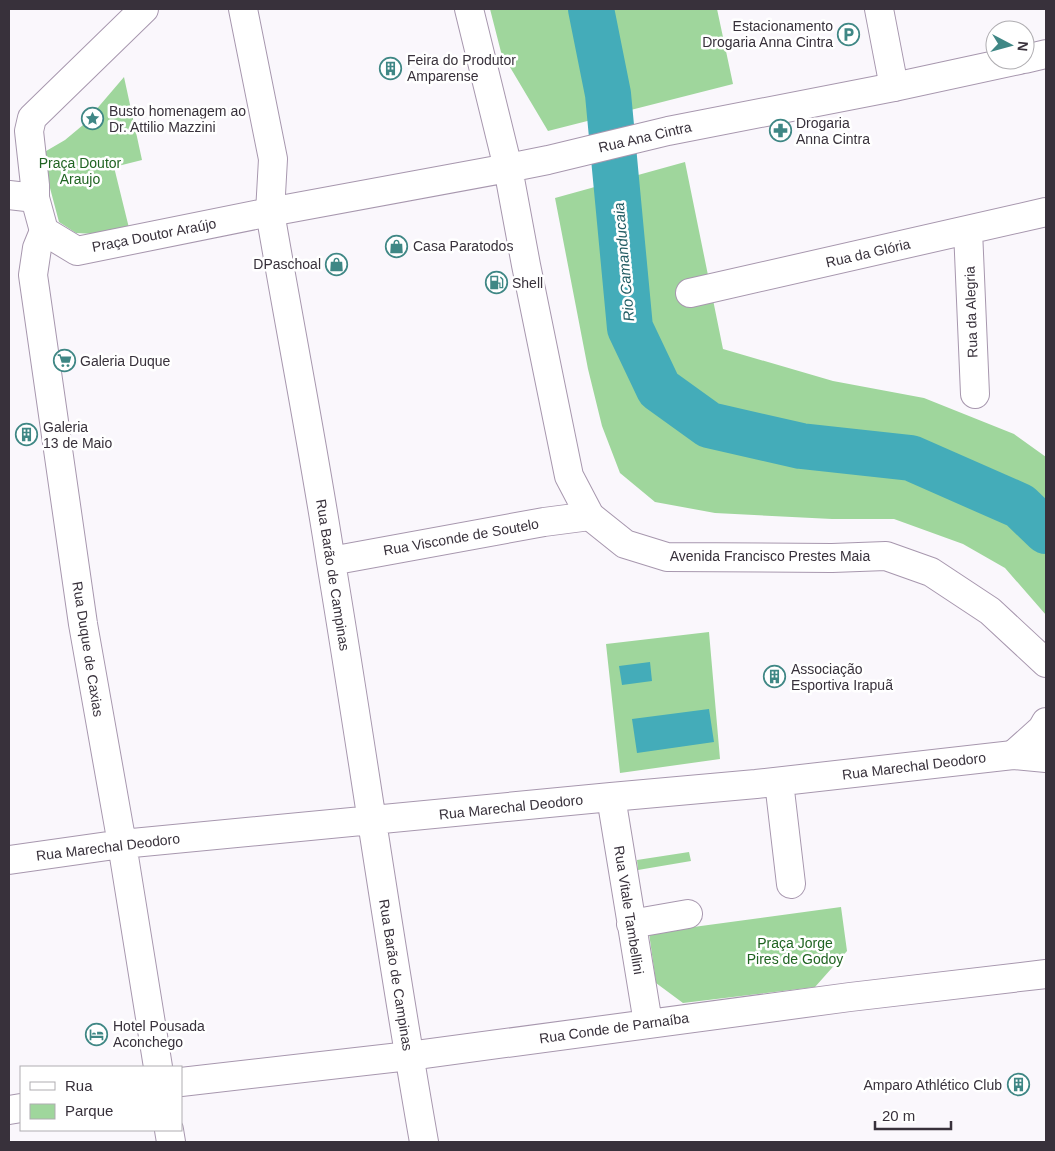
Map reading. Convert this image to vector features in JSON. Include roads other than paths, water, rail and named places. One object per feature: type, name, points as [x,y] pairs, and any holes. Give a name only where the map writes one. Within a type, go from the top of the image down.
[{"type":"street","points":[[44,231],[22,197],[35,185],[29,131],[20,123],[144,9]]},
{"type":"street","name":"Rua Barão de Campinas","points":[[243,9],[273,159],[270,212],[331,560],[371,820],[424,1142]]},
{"type":"street","name":"Avenida Francisco Prestes Maia","points":[[469,9],[508,168],[569,476],[590,516],[625,544],[667,557],[832,558],[886,556],[932,572],[990,611],[1046,663]]},
{"type":"street","points":[[879,9],[894,87]]},
{"type":"street","name":"Rua Ana Cintra","points":[[270,212],[548,160],[668,131],[985,67]]},
{"type":"street","name":"Praça Doutor Araújo","points":[[44,231],[77,251],[270,212]]},
{"type":"street","name":"Rua da Glória","points":[[690,293],[1046,212]]},
{"type":"street","name":"Rua da Alegria","points":[[968,230],[975,394]]},
{"type":"street","name":"Rua Duque de Caxias","points":[[44,231],[37,248],[33,275],[83,624],[122,844],[158,1066]]},
{"type":"street","name":"Rua Visconde de Soutelo","points":[[331,560],[544,522],[590,516]]},
{"type":"street","points":[[1013,755],[1042,729],[1046,722]]},
{"type":"street","name":"Rua Marechal Deodoro","points":[[9,860],[122,844],[779,782],[1013,755],[1046,758]]},
{"type":"street","points":[[779,782],[790,884]]},
{"type":"street","name":"Rua Vitale Tambellini","points":[[611,797],[648,1023]]},
{"type":"street","points":[[631,924],[688,914]]},
{"type":"street","name":"Rua Conde de Parnaíba","points":[[182,1082],[409,1056],[850,996],[1046,974]]},
{"type":"water","points":[[650,662],[652,681],[622,685],[619,666]]},
{"type":"water","points":[[709,709],[714,742],[637,753],[632,719]]},
{"type":"waterway","name":"Rio Camanducaia","points":[[591,9],[608,94],[630,328],[659,389],[709,425],[801,446],[911,458],[1020,506],[1046,531]]},
{"type":"place","name":"Estacionamento Drogaria Anna Cintra","points":[[849,34]]},
{"type":"place","name":"Feira do Produtor Amparense","points":[[391,68]]},
{"type":"place","name":"Busto homenagem ao Dr. Attilio Mazzini","points":[[93,119]]},
{"type":"place","name":"Drogaria Anna Cintra","points":[[780,131]]},
{"type":"place","name":"Casa Paratodos","points":[[397,246]]},
{"type":"place","name":"DPaschoal","points":[[337,264]]},
{"type":"place","name":"Shell","points":[[496,283]]},
{"type":"place","name":"Galeria Duque","points":[[64,361]]},
{"type":"place","name":"Galeria 13 de Maio","points":[[27,435]]},
{"type":"place","name":"Associação Esportiva Irapuã","points":[[775,677]]},
{"type":"place","name":"Hotel Pousada Aconchego","points":[[97,1034]]},
{"type":"place","name":"Amparo Athlético Club","points":[[1018,1085]]},
{"type":"park label","name":"Praça Doutor Araujo","points":[[80,172]]},
{"type":"park label","name":"Praça Jorge Pires de Godoy","points":[[795,952]]}]
